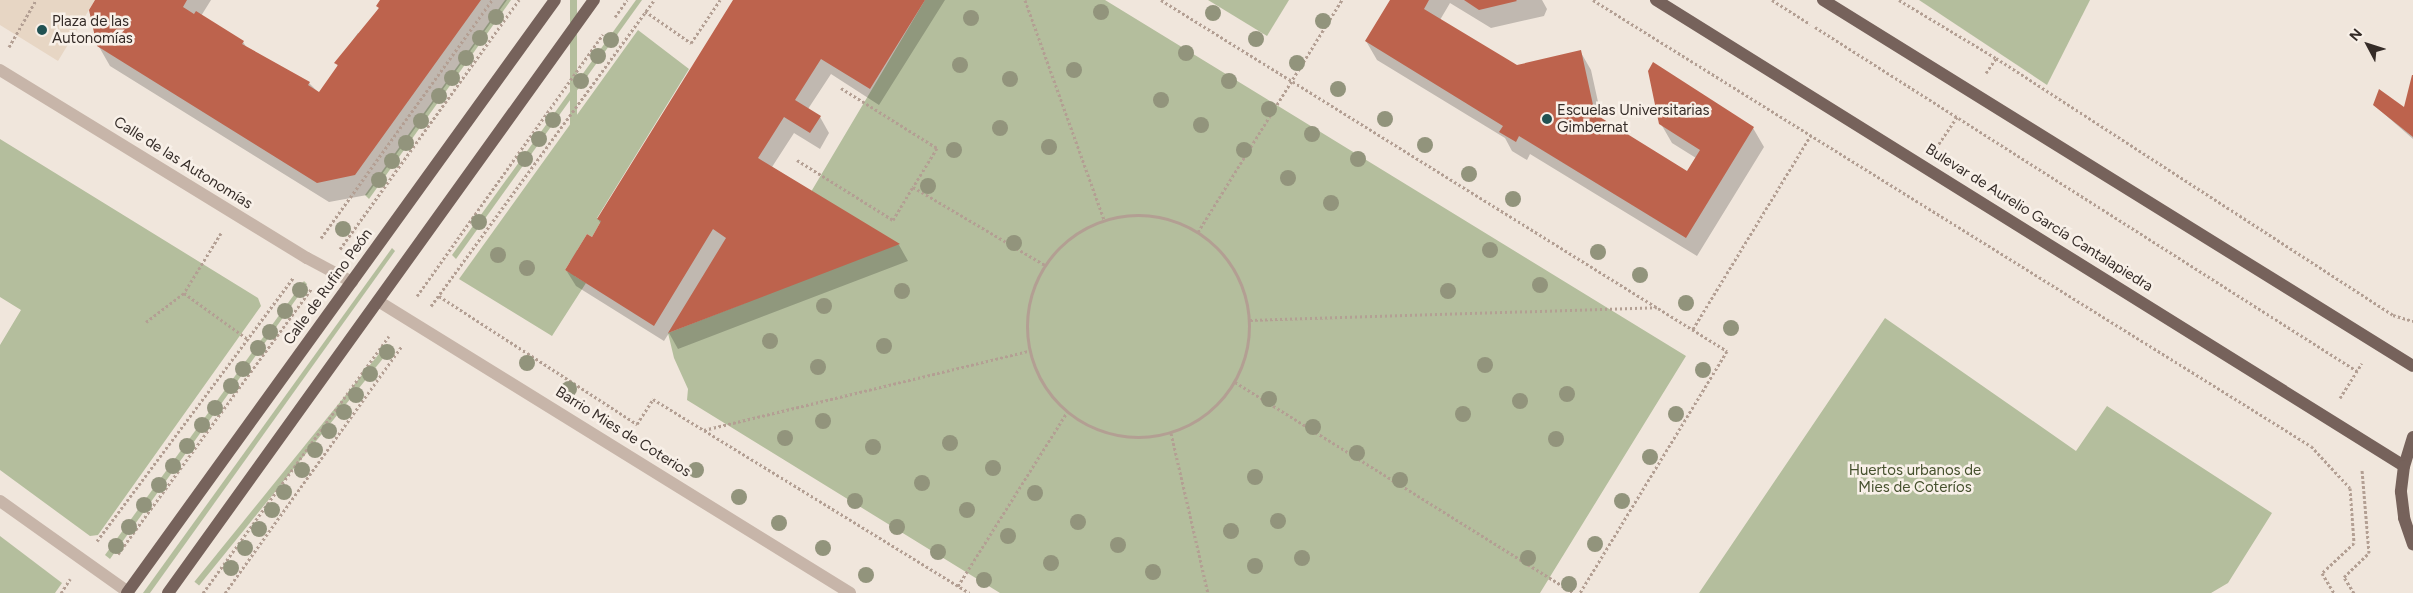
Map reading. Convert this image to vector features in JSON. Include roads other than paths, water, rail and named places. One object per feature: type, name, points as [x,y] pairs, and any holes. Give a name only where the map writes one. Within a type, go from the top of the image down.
[{"type":"main road","name":"Calle de Rufino Peón","points":[[128,592],[555,0]]},
{"type":"main road","points":[[168,593],[594,0]]},
{"type":"main road","name":"Bulevar de Aurelio García Cantalapiedra","points":[[1656,0],[2404,466]]},
{"type":"main road","points":[[1823,0],[2413,366]]},
{"type":"main road","points":[[2413,437],[2404,466],[2404,518],[2413,544]]},
{"type":"street","name":"Calle de las Autonomías","points":[[0,70],[232,213],[307,258],[352,282]]},
{"type":"street","name":"Barrio Mies de Coterios","points":[[378,301],[850,593]]},
{"type":"street","points":[[0,500],[128,592]]},
{"type":"place","name":"Plaza de las Autonomías","points":[[42,30]]},
{"type":"place","name":"Escuelas Universitarias Gimbernat","points":[[1547,119]]},
{"type":"park label","name":"Huertos urbanos de Mies de Coteríos","points":[[1915,478]]}]
